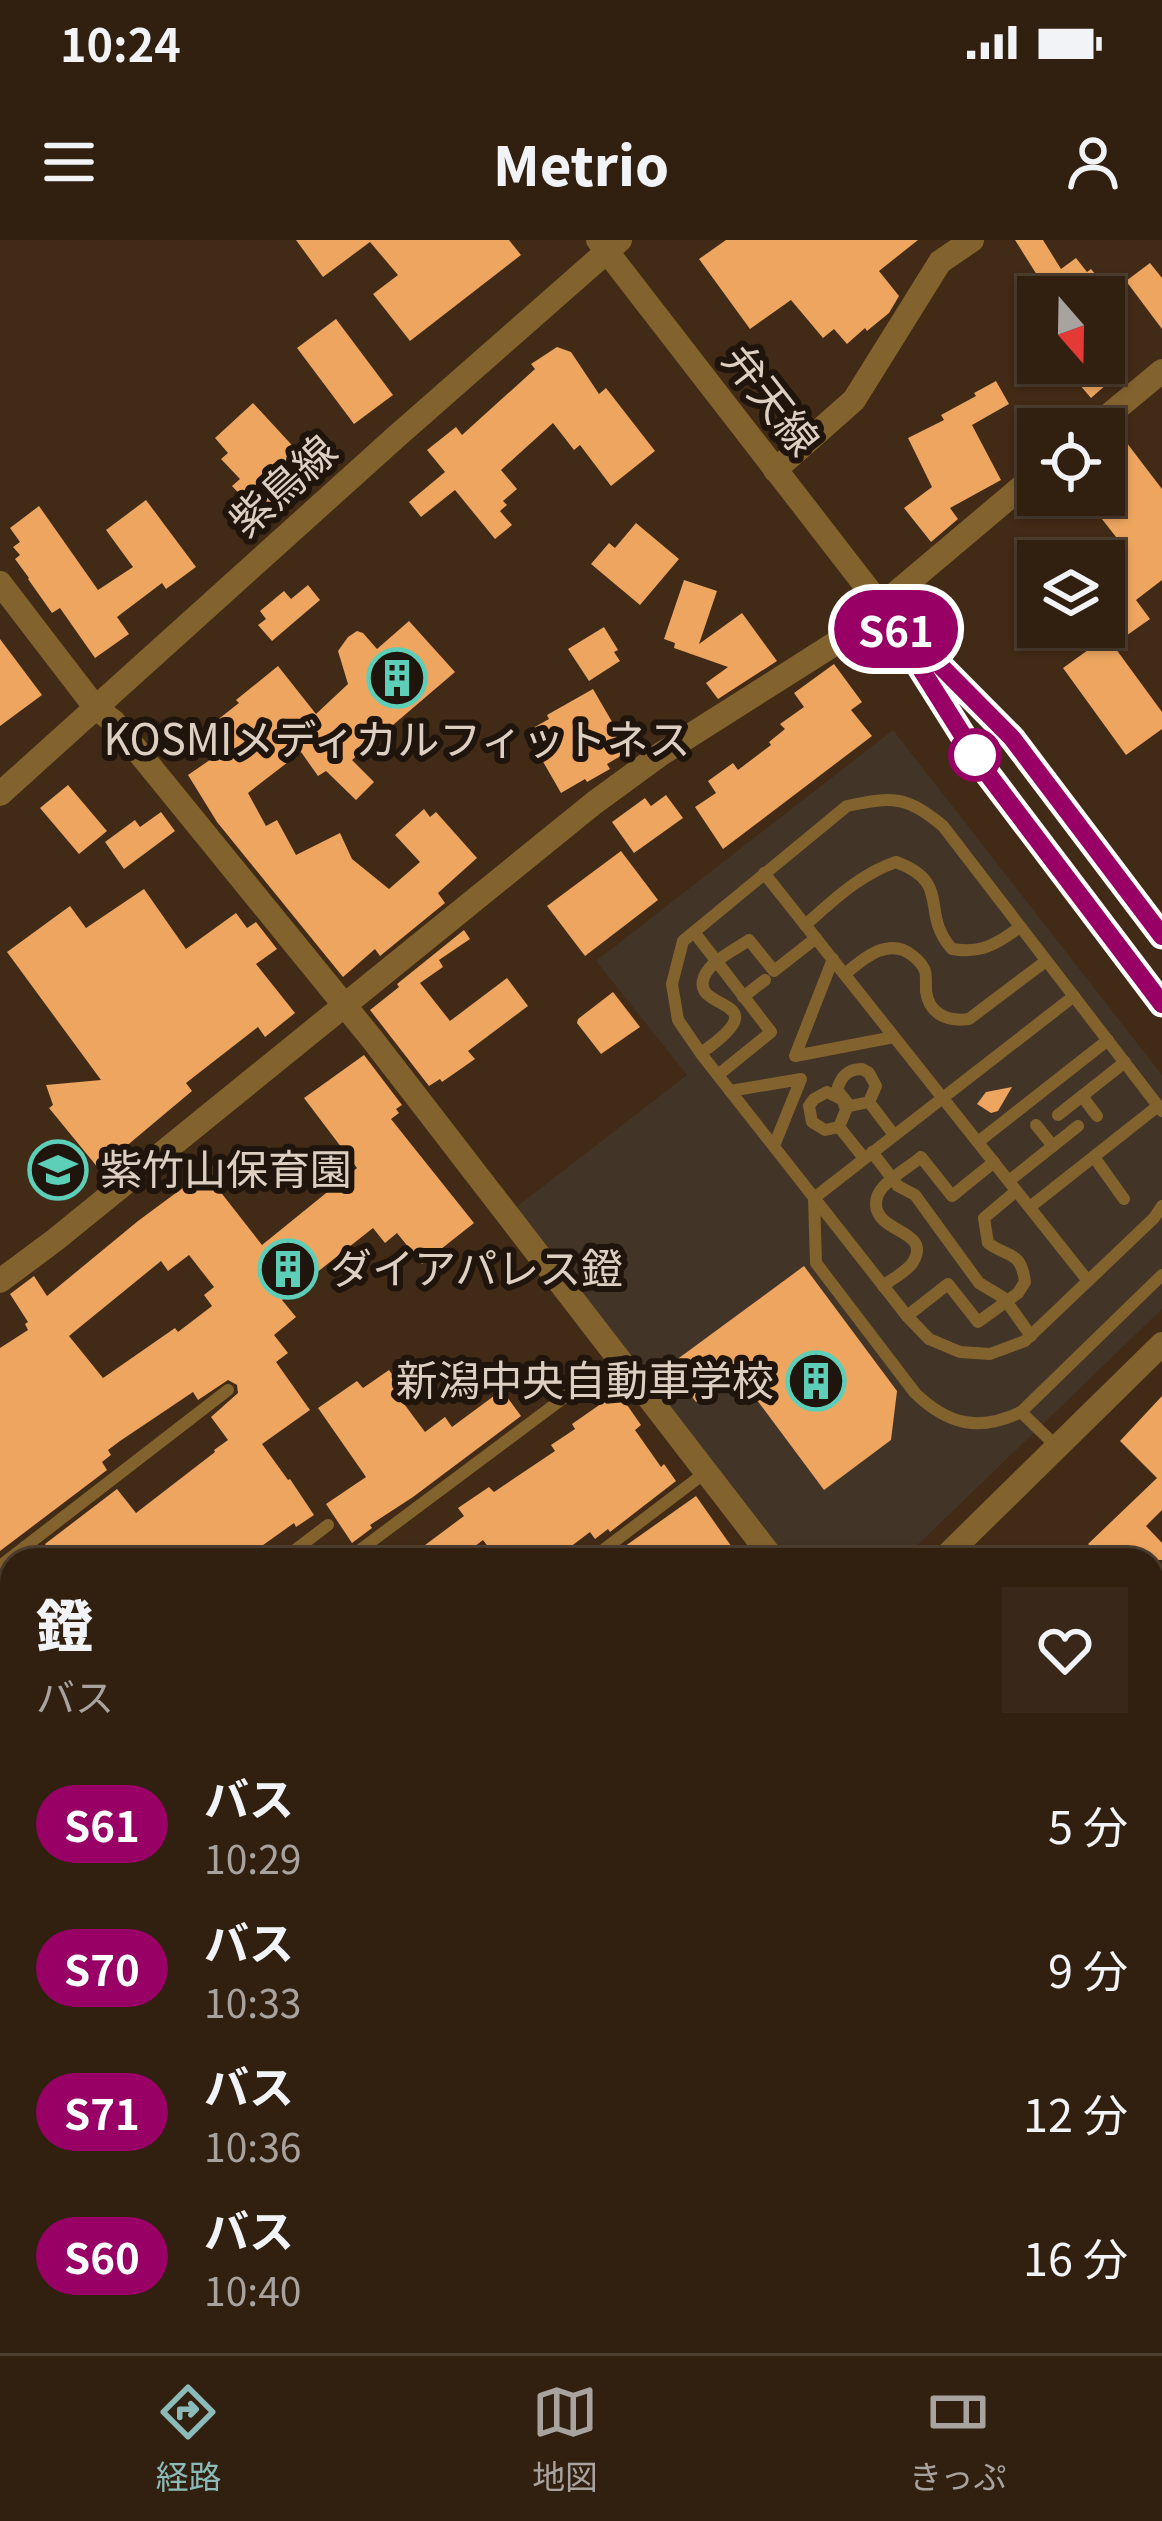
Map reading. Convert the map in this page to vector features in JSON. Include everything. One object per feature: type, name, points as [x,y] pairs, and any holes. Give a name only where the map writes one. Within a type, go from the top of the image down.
[{"type":"street","points":[[776,470],[854,400],[940,262],[972,240]]},
{"type":"street","name":"弁天線","points":[[608,244],[882,607],[984,769],[1162,1004]]},
{"type":"street","name":"紫鳥線","points":[[0,794],[608,244]]},
{"type":"street","points":[[1117,408],[1162,371]]},
{"type":"street","points":[[0,1281],[594,803],[661,754],[839,641],[1017,490]]},
{"type":"street","points":[[0,583],[95,707],[114,722],[343,1004],[765,1548]]},
{"type":"street","name":"弁天線","points":[[882,607],[1012,738],[1162,936]]},
{"type":"street","points":[[954,1548],[1162,1344]]},
{"type":"lane","points":[[1030,1207],[1160,1109],[943,826],[917,805],[882,799],[847,806],[683,941],[672,983],[678,1020],[814,1198],[929,1339],[959,1352],[990,1354],[1031,1336],[1162,1206]]},
{"type":"lane","points":[[805,925],[876,868],[896,862],[921,874],[929,887],[937,931],[952,949],[984,950],[1020,927]]},
{"type":"lane","points":[[764,873],[1088,1281]]},
{"type":"lane","points":[[694,932],[771,1032],[718,1076]]},
{"type":"lane","points":[[701,1053],[728,1035],[735,1020],[728,1005],[709,997],[702,985],[717,962],[749,940],[774,970],[816,938]]},
{"type":"lane","points":[[845,974],[878,951],[892,946],[905,950],[925,971],[932,1008],[955,1021],[969,1019],[1046,961]]},
{"type":"lane","points":[[833,959],[795,1057],[894,1036]]},
{"type":"lane","points":[[743,997],[765,980]]},
{"type":"lane","points":[[814,1198],[1074,996]]},
{"type":"lane","points":[[977,1142],[1108,1040]]},
{"type":"lane","points":[[1058,1115],[1125,1062]]},
{"type":"lane","points":[[839,1127],[846,1110],[837,1090],[847,1072],[862,1069],[869,1073],[876,1086],[869,1102]]},
{"type":"lane","points":[[730,1091],[800,1079],[774,1146]]},
{"type":"lane","points":[[839,1127],[825,1130],[812,1122],[809,1106],[814,1099],[827,1092],[850,1106],[869,1102]]},
{"type":"lane","points":[[1082,1096],[1097,1116]]},
{"type":"lane","points":[[869,1102],[894,1135]]},
{"type":"lane","points":[[1036,1125],[1053,1146]]},
{"type":"lane","points":[[907,1316],[948,1284],[978,1322],[1018,1292],[1025,1282],[1022,1264],[988,1243],[984,1218],[1078,1126]]},
{"type":"lane","points":[[839,1127],[898,1186],[915,1196],[979,1283],[1006,1302],[1031,1336]]},
{"type":"lane","points":[[884,1286],[916,1257],[909,1234],[888,1226],[877,1211],[876,1198],[892,1179],[921,1157],[952,1196],[994,1162]]},
{"type":"lane","points":[[1094,1157],[1124,1199]]},
{"type":"lane","points":[[814,1198],[817,1263],[915,1393],[931,1408],[957,1421],[1002,1421],[1021,1412],[1162,1275]]},
{"type":"lane","points":[[362,1548],[617,1358]]},
{"type":"lane","points":[[23,1548],[227,1390]]},
{"type":"lane","points":[[1021,1412],[1057,1447]]},
{"type":"lane","points":[[606,1548],[706,1472]]},
{"type":"lane","points":[[298,1548],[328,1525]]},
{"type":"shaded area","name":"新潟中央自動車学校","points":[[893,730],[1162,1075],[1162,1309],[914,1548],[776,1548],[515,1208],[687,1075],[596,961]]},
{"type":"building","points":[[296,240],[509,240],[521,255],[410,341],[373,294],[398,275],[370,242],[323,277]]},
{"type":"building","points":[[726,240],[918,240],[879,271],[899,296],[889,313],[847,344],[834,329],[823,338],[791,300],[750,329],[699,259]]},
{"type":"building","points":[[1015,240],[1043,240],[1061,269],[1076,258],[1097,276],[1038,276]]},
{"type":"building","points":[[1150,263],[1162,278],[1162,329],[1126,281]]},
{"type":"building","points":[[336,319],[393,395],[354,424],[297,348]]},
{"type":"building","points":[[557,347],[571,352],[599,394],[606,388],[655,451],[611,486],[580,445],[574,450],[553,423],[501,470],[517,489],[503,501],[507,505],[500,511],[512,525],[495,539],[455,490],[421,517],[409,502],[445,472],[427,450],[456,427],[462,435],[535,369],[531,364]]},
{"type":"building","points":[[996,381],[1009,404],[972,425],[1001,480],[950,508],[958,519],[931,542],[904,508],[932,487],[908,438],[944,420],[941,415]]},
{"type":"building","points":[[1079,384],[1107,384],[1091,398]]},
{"type":"building","points":[[253,403],[313,468],[268,508],[258,497],[250,505],[232,486],[240,479],[221,459],[228,453],[215,438]]},
{"type":"building","points":[[1125,441],[1162,489],[1162,580],[1136,600],[1150,619],[1125,637],[1125,540],[1118,540],[1100,516],[1125,516]]},
{"type":"building","points":[[146,500],[196,567],[166,589],[162,583],[117,617],[129,634],[95,658],[60,608],[52,613],[28,579],[15,559],[20,555],[13,547],[20,542],[10,528],[39,506],[98,590],[133,567],[106,530]]},
{"type":"building","points":[[636,523],[679,559],[640,605],[591,564],[609,543],[615,548]]},
{"type":"building","points":[[684,580],[717,591],[699,644],[742,613],[777,661],[718,699],[706,683],[728,667],[674,648],[675,643],[664,639]]},
{"type":"building","points":[[308,585],[320,600],[272,641],[258,625],[266,619],[260,611],[284,591],[291,599]]},
{"type":"building","points":[[409,621],[455,672],[352,760],[374,782],[356,800],[326,771],[318,776],[301,752],[248,793],[266,826],[277,820],[296,855],[340,833],[352,859],[389,889],[420,862],[395,835],[424,809],[430,817],[436,812],[477,858],[438,893],[445,903],[380,956],[375,949],[343,977],[217,822],[188,775],[233,744],[216,721],[278,666],[316,714],[348,684],[338,651],[348,637],[363,633],[377,649]]},
{"type":"building","points":[[604,627],[620,661],[589,681],[568,649]]},
{"type":"building","points":[[0,639],[42,695],[0,726]]},
{"type":"building","points":[[1091,648],[1115,648],[1162,712],[1162,729],[1126,755],[1063,668]]},
{"type":"building","points":[[834,664],[862,702],[851,710],[872,736],[723,849],[695,807],[716,793],[708,781],[733,763],[738,770],[771,745],[785,729],[780,724],[804,707],[794,693]]},
{"type":"building","points":[[593,689],[629,751],[607,764],[610,769],[561,793],[526,732]]},
{"type":"building","points":[[68,785],[107,831],[79,854],[40,808]]},
{"type":"building","points":[[666,795],[683,818],[634,853],[612,822],[645,798],[651,806]]},
{"type":"building","points":[[161,812],[175,831],[124,869],[105,842],[135,820],[140,827]]},
{"type":"building","points":[[621,851],[658,900],[585,956],[547,906]]},
{"type":"building","points":[[144,889],[186,949],[236,913],[247,928],[256,922],[277,949],[256,964],[295,1013],[265,1037],[258,1027],[186,1083],[192,1091],[99,1169],[49,1108],[53,1105],[46,1085],[101,1080],[7,952],[70,906],[86,928]]},
{"type":"building","points":[[464,930],[470,939],[439,960],[443,967],[420,983],[450,1021],[507,978],[528,1006],[468,1051],[475,1059],[429,1086],[370,1010]]},
{"type":"building","points":[[613,992],[640,1027],[601,1054],[577,1023]]},
{"type":"building","points":[[364,1055],[402,1105],[391,1119],[474,1223],[422,1264],[397,1233],[385,1243],[373,1228],[282,1300],[296,1317],[274,1335],[288,1353],[276,1362],[310,1410],[262,1444],[314,1515],[259,1548],[48,1548],[45,1544],[117,1489],[136,1513],[215,1452],[228,1440],[211,1417],[238,1393],[237,1385],[228,1380],[198,1400],[193,1392],[108,1450],[111,1455],[102,1462],[107,1470],[0,1548],[0,1348],[28,1330],[10,1294],[34,1276],[47,1296],[215,1164],[229,1183],[219,1190],[262,1245],[357,1168],[304,1098]],"holes":[[[189,1255],[214,1287],[204,1295],[212,1306],[103,1378],[69,1336],[161,1261],[168,1271]]]},
{"type":"building","points":[[1012,1087],[998,1111],[991,1113],[977,1104],[986,1092]]},
{"type":"building","name":"新潟中央自動車学校","points":[[804,1266],[897,1391],[891,1440],[824,1490],[736,1372],[696,1402],[668,1366]]},
{"type":"building","points":[[389,1370],[402,1388],[396,1393],[425,1432],[445,1417],[452,1427],[502,1390],[521,1416],[352,1543],[326,1504],[366,1477],[318,1408],[357,1381],[363,1388]]},
{"type":"building","points":[[618,1392],[641,1425],[635,1430],[676,1481],[610,1532],[595,1539],[590,1532],[569,1548],[489,1548],[483,1540],[473,1548],[421,1548],[464,1516],[458,1508],[489,1487],[494,1492],[555,1451],[551,1445],[575,1429],[572,1424]]},
{"type":"building","points":[[1162,1396],[1162,1510],[1146,1526],[1162,1548],[1092,1548],[1088,1544],[1157,1478],[1120,1441]]},
{"type":"building","points":[[696,1496],[733,1548],[622,1548]]},
{"type":"bus line","name":"S61","points":[[1162,936],[1012,738],[882,607],[984,769],[1162,1004]]},
{"type":"place","name":"KOSMIメディカルフィットネス","points":[[397,678]]},
{"type":"place","name":"紫竹山保育園","points":[[58,1170]]},
{"type":"place","name":"ダイアパレス鐙","points":[[288,1269]]},
{"type":"place","name":"新潟中央自動車学校","points":[[816,1381]]}]
